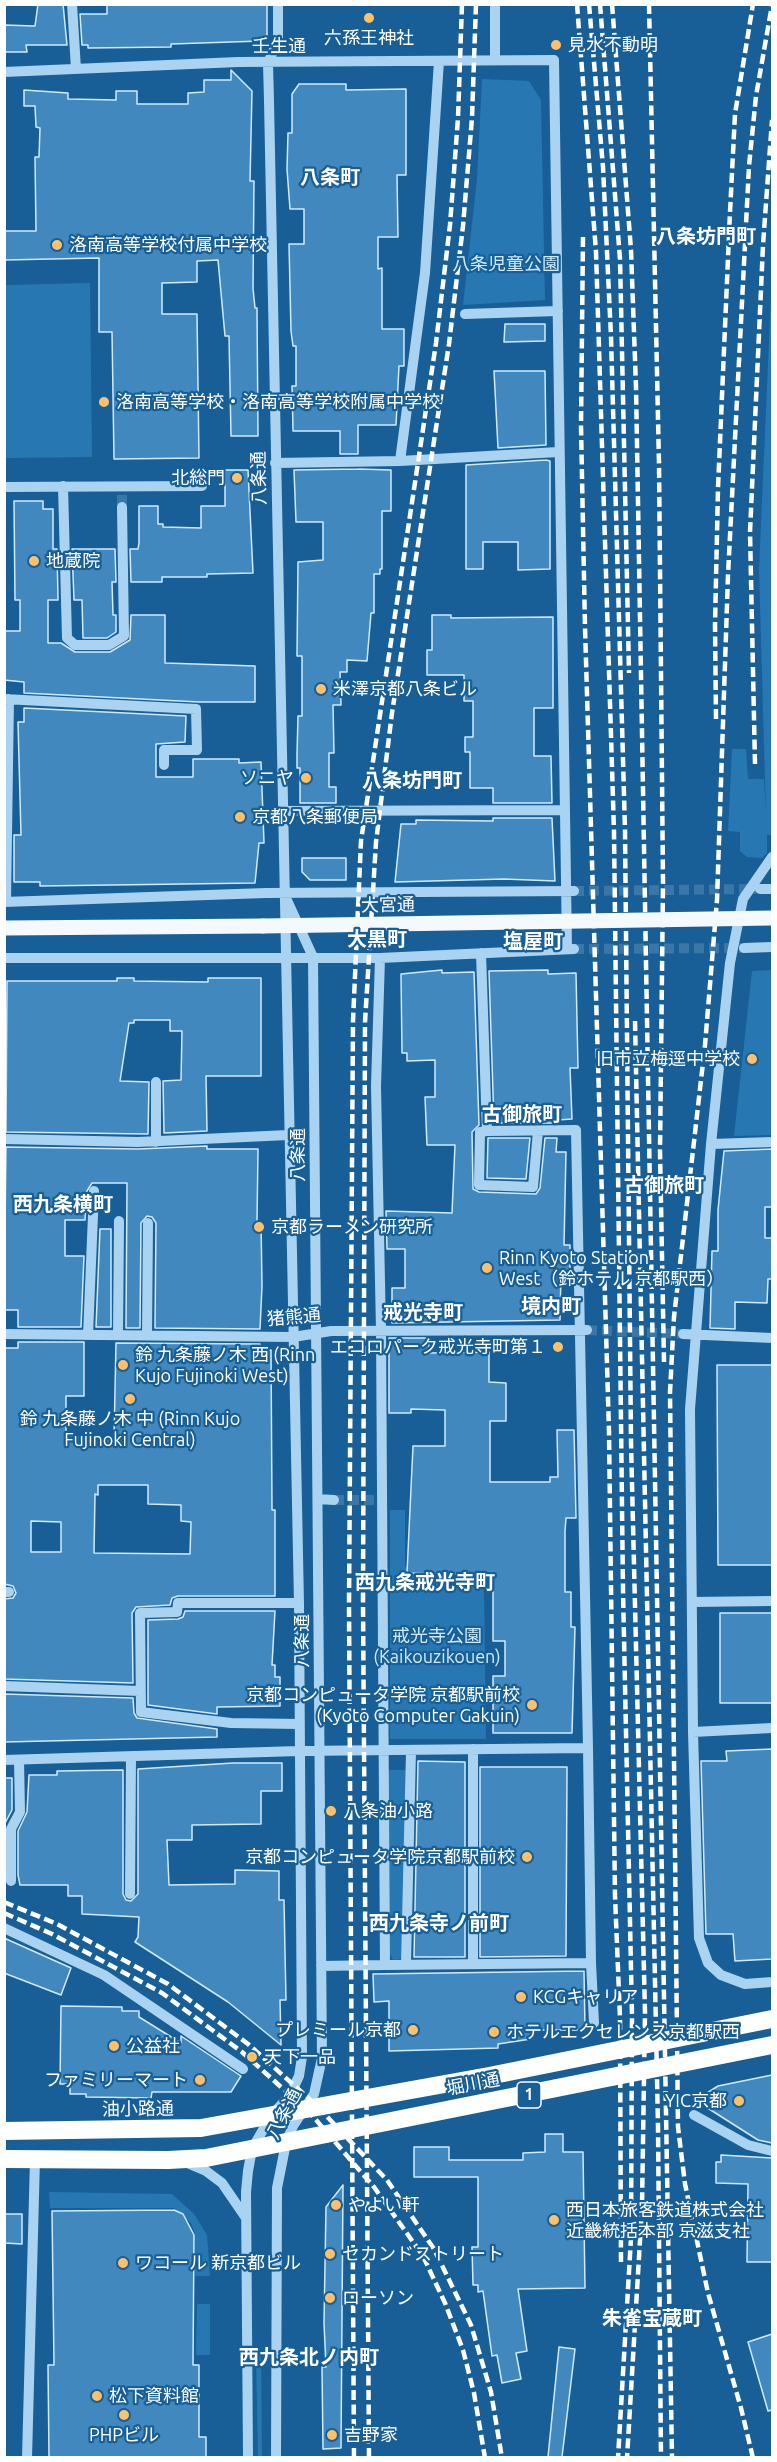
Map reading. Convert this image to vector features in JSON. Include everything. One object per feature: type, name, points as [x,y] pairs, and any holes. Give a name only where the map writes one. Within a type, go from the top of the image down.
[{"type":"highway","name":"堀川通","points":[[271,2116],[772,2019]]},
{"type":"highway","name":"堀川通","points":[[252,2149],[772,2045]]},
{"type":"highway","name":"油小路通","points":[[4,2131],[201,2128],[271,2116]]},
{"type":"highway","name":"1","points":[[4,2159],[168,2160],[206,2158],[252,2149]]},
{"type":"main road","name":"大宮通","points":[[4,928],[772,918]]},
{"type":"street","points":[[72,4],[76,69]]},
{"type":"street","points":[[268,63],[278,40],[278,4]]},
{"type":"street","points":[[495,4],[495,60]]},
{"type":"street","name":"壬生通","points":[[4,72],[268,63],[554,60],[558,311]]},
{"type":"street","points":[[400,461],[424,273],[440,61]]},
{"type":"street","name":"八条通","points":[[248,2457],[246,2192],[252,2149],[271,2116],[290,2095],[299,2076],[302,2057],[299,1603],[281,811],[268,63]]},
{"type":"street","points":[[4,958],[380,958],[571,949],[565,810],[558,452],[558,311],[465,314]]},
{"type":"street","points":[[275,463],[400,461],[514,452],[558,452]]},
{"type":"street","points":[[4,487],[63,486],[122,496],[202,486]]},
{"type":"street","points":[[63,486],[67,638],[75,645],[109,645],[124,636],[122,496]]},
{"type":"street","points":[[164,765],[164,750],[197,750],[196,709],[7,699],[5,902],[283,892],[570,891]]},
{"type":"street","points":[[281,811],[565,810]]},
{"type":"street","points":[[772,857],[743,899],[730,963],[689,1334],[693,1732],[700,1947],[708,1962],[728,1979],[745,1984],[772,1982]]},
{"type":"street","points":[[760,889],[772,889]]},
{"type":"street","name":"八条通","points":[[276,2457],[277,2188],[286,2143],[314,2094],[322,2058],[313,957],[283,892]]},
{"type":"street","points":[[744,948],[772,947]]},
{"type":"street","points":[[481,953],[487,1131]]},
{"type":"street","points":[[380,958],[376,1086],[381,1331],[385,1965]]},
{"type":"street","points":[[156,1082],[156,1142]]},
{"type":"street","points":[[538,1131],[533,1187],[479,1185],[480,1132],[576,1130],[584,1330],[591,1963],[594,2023]]},
{"type":"street","points":[[4,1139],[156,1142],[288,1135]]},
{"type":"street","points":[[711,1144],[772,1142]]},
{"type":"street","points":[[88,1335],[94,1191]]},
{"type":"street","points":[[118,1335],[119,1221]]},
{"type":"street","points":[[147,1335],[148,1222]]},
{"type":"street","name":"猪熊通","points":[[4,1334],[293,1337],[315,1332],[584,1330]]},
{"type":"street","points":[[689,1334],[772,1338]]},
{"type":"street","points":[[318,1499],[333,1500]]},
{"type":"street","points":[[692,1602],[772,1601]]},
{"type":"street","points":[[299,1603],[178,1603],[177,1611],[140,1613],[141,1712],[231,1723],[299,1724]]},
{"type":"street","points":[[4,1686],[140,1691]]},
{"type":"street","points":[[693,1732],[772,1728]]},
{"type":"street","points":[[4,1760],[299,1751],[588,1748]]},
{"type":"street","points":[[473,1749],[473,1964]]},
{"type":"street","points":[[406,1964],[411,1751]]},
{"type":"street","points":[[130,1894],[131,1757]]},
{"type":"street","points":[[11,1881],[11,1829],[20,1812],[19,1760]]},
{"type":"street","points":[[4,1928],[104,1975],[243,2069]]},
{"type":"street","points":[[321,1966],[591,1963]]},
{"type":"street","points":[[694,2115],[748,2145],[772,2151]]},
{"type":"street","points":[[27,2457],[35,2159]]},
{"type":"street","points":[[168,2160],[192,2164],[206,2170],[222,2183],[246,2218]]},
{"type":"green space","name":"八条児童公園","points":[[482,79],[529,81],[541,100],[545,300],[463,305],[477,179]]},
{"type":"green space","points":[[772,272],[772,835],[767,835],[767,853],[762,858],[747,857],[740,851],[740,832],[728,831],[732,749],[746,749],[748,779],[764,779],[766,815],[759,569]]},
{"type":"green space","points":[[90,283],[92,457],[5,458],[5,285]]},
{"type":"green space","name":"旧市立梅逕中学校","points":[[772,970],[772,1135],[734,1136],[752,971]]},
{"type":"green space","name":"戒光寺公園 (Kaikouzikouen)","points":[[390,1510],[405,1510],[405,1567],[440,1567],[447,1580],[471,1581],[484,1588],[486,1739],[390,1739]]},
{"type":"green space","points":[[387,1770],[406,1770],[404,1959],[393,1960],[387,1948]]},
{"type":"green space","points":[[49,2192],[172,2194],[194,2214],[207,2235],[210,2276],[195,2276],[195,2234],[191,2223],[174,2208],[50,2208]]},
{"type":"green space","points":[[197,2304],[210,2304],[210,2355],[196,2355]]},
{"type":"green space","points":[[256,2353],[261,2355],[262,2457],[258,2457]]},
{"type":"building","points":[[38,4],[63,4],[67,45],[26,45],[27,52],[4,52],[4,25],[35,26]]},
{"type":"building","points":[[107,4],[267,4],[267,35],[261,41],[171,44],[171,47],[88,48],[88,45],[82,45],[80,14],[107,14]]},
{"type":"building","points":[[231,70],[252,91],[250,181],[254,181],[253,288],[255,308],[257,308],[258,436],[231,436],[229,336],[225,336],[218,260],[197,261],[197,282],[162,283],[162,314],[197,314],[199,458],[114,459],[112,332],[99,332],[99,258],[4,260],[4,231],[36,231],[35,157],[39,157],[40,128],[36,127],[35,106],[24,106],[24,90],[68,93],[68,99],[116,100],[116,91],[137,91],[137,104],[188,104],[188,93],[204,92],[204,80],[231,80]]},
{"type":"building","points":[[299,84],[346,84],[346,90],[406,89],[406,175],[397,175],[398,237],[378,237],[378,269],[382,268],[382,329],[404,329],[404,366],[399,366],[396,425],[358,425],[358,454],[340,454],[340,431],[293,431],[292,386],[296,386],[296,346],[293,346],[291,331],[289,244],[304,244],[304,209],[290,209],[287,169],[288,133],[292,133],[292,94]]},
{"type":"building","points":[[505,324],[545,324],[545,341],[504,342]]},
{"type":"building","points":[[494,371],[545,371],[546,445],[498,448]]},
{"type":"building","points":[[550,461],[550,569],[518,570],[518,542],[483,542],[483,569],[466,569],[466,465]]},
{"type":"building","points":[[225,470],[248,470],[253,573],[207,574],[207,577],[162,577],[162,582],[131,582],[130,549],[138,549],[139,506],[158,506],[158,524],[163,524],[163,527],[201,528],[201,506],[225,506]]},
{"type":"building","points":[[294,470],[391,470],[391,511],[382,511],[382,569],[380,569],[380,574],[374,574],[374,613],[371,613],[367,661],[347,660],[347,672],[340,672],[341,705],[333,705],[334,753],[329,753],[329,787],[336,787],[336,803],[300,803],[300,768],[297,768],[297,755],[298,716],[302,716],[302,656],[297,656],[298,562],[323,560],[323,522],[296,522]]},
{"type":"building","points":[[14,501],[43,501],[43,509],[53,509],[53,549],[57,549],[58,600],[48,600],[48,643],[61,643],[75,652],[110,652],[130,640],[131,615],[165,615],[165,663],[255,666],[255,702],[199,702],[24,693],[24,682],[4,680],[4,631],[20,631],[20,600],[15,600]]},
{"type":"building","points":[[72,549],[115,549],[116,582],[112,582],[116,632],[107,638],[83,638],[82,600],[74,600]]},
{"type":"building","points":[[432,615],[451,615],[451,618],[553,617],[553,708],[534,708],[534,756],[551,756],[552,803],[493,803],[493,788],[470,788],[470,752],[465,752],[465,737],[473,737],[473,701],[464,701],[464,675],[427,675],[427,650],[432,650]]},
{"type":"building","points":[[24,708],[186,716],[185,742],[156,744],[156,777],[193,777],[193,759],[239,759],[239,763],[261,762],[264,843],[259,843],[255,883],[40,886],[40,882],[14,882],[14,835],[21,835],[18,722],[24,722]]},
{"type":"building","points":[[493,818],[552,818],[555,881],[504,879],[395,882],[401,824],[416,824],[416,820],[493,821]]},
{"type":"building","points":[[302,858],[346,858],[346,880],[310,880],[302,872]]},
{"type":"building","points":[[442,970],[442,973],[474,972],[479,1125],[472,1132],[473,1189],[479,1192],[536,1194],[540,1188],[545,1138],[557,1138],[556,1152],[566,1152],[564,1245],[570,1245],[570,1273],[561,1273],[560,1320],[392,1323],[392,1288],[405,1288],[405,1249],[387,1249],[386,1211],[452,1213],[455,1145],[427,1145],[425,1097],[435,1097],[435,1060],[407,1061],[407,1053],[402,1053],[401,974]]},
{"type":"building","points":[[548,970],[548,974],[576,973],[578,1068],[570,1068],[572,1119],[557,1120],[557,1123],[494,1123],[489,971]]},
{"type":"building","points":[[117,978],[134,978],[134,981],[208,982],[208,978],[261,978],[261,1076],[206,1076],[207,1131],[164,1133],[163,1081],[181,1080],[182,1031],[170,1031],[170,1020],[134,1020],[134,1023],[129,1023],[120,1081],[149,1082],[148,1134],[6,1132],[7,981],[117,981]]},
{"type":"building","points":[[488,1138],[530,1138],[526,1179],[487,1178]]},
{"type":"building","points":[[207,1146],[207,1149],[258,1149],[257,1222],[261,1222],[262,1286],[260,1329],[155,1328],[156,1223],[152,1217],[147,1216],[141,1223],[140,1328],[126,1328],[127,1183],[92,1183],[87,1191],[85,1220],[65,1220],[65,1256],[84,1256],[81,1327],[18,1327],[18,1310],[4,1310],[6,1147],[138,1149]]},
{"type":"building","points":[[772,1149],[772,1207],[765,1207],[765,1238],[772,1238],[772,1279],[768,1279],[767,1303],[735,1302],[735,1329],[710,1328],[712,1251],[718,1251],[718,1210],[724,1151]]},
{"type":"building","points":[[100,1229],[111,1229],[111,1327],[96,1327]]},
{"type":"building","points":[[389,1338],[429,1338],[429,1353],[489,1352],[489,1382],[506,1383],[506,1421],[490,1421],[490,1482],[550,1482],[550,1477],[558,1477],[557,1430],[574,1430],[576,1518],[566,1518],[565,1531],[565,1592],[571,1592],[571,1627],[575,1627],[572,1733],[493,1733],[493,1676],[505,1676],[505,1641],[493,1641],[493,1575],[407,1573],[413,1446],[445,1446],[445,1410],[411,1409],[411,1413],[389,1413]]},
{"type":"building","points":[[18,1342],[84,1342],[84,1396],[66,1396],[66,1437],[114,1438],[116,1343],[260,1344],[260,1350],[271,1350],[275,1596],[178,1596],[172,1598],[170,1605],[136,1607],[132,1613],[133,1683],[4,1679],[4,1599],[13,1598],[16,1593],[13,1586],[4,1584],[4,1348],[18,1348]],"holes":[[[98,1485],[148,1485],[148,1504],[181,1505],[181,1521],[191,1522],[190,1554],[94,1553],[95,1494],[98,1495]],[[31,1521],[61,1522],[61,1552],[31,1552]]]},
{"type":"building","points":[[717,1365],[772,1365],[772,1565],[718,1565]]},
{"type":"building","points":[[185,1611],[275,1611],[272,1665],[275,1665],[275,1677],[280,1677],[280,1706],[217,1707],[217,1714],[148,1705],[148,1620],[178,1619],[183,1617]]},
{"type":"building","points":[[720,1613],[772,1613],[772,1703],[720,1703]]},
{"type":"building","points":[[4,1694],[133,1698],[134,1713],[137,1718],[217,1729],[217,1737],[4,1742]]},
{"type":"building","points":[[772,1749],[772,1959],[735,1961],[733,1934],[706,1934],[701,1761],[727,1761],[726,1751]]},
{"type":"building","points":[[418,1761],[465,1762],[465,1957],[414,1957]]},
{"type":"building","points":[[233,1763],[282,1763],[282,1791],[261,1791],[261,1824],[192,1825],[192,1840],[167,1840],[169,1885],[235,1884],[235,1870],[279,1871],[279,1900],[284,1900],[286,2000],[280,2000],[281,2045],[228,2002],[135,1942],[138,1937],[139,1917],[82,1914],[82,1896],[68,1896],[68,1885],[20,1885],[18,1875],[18,1831],[27,1812],[29,1775],[57,1775],[57,1771],[123,1770],[123,1894],[126,1900],[131,1901],[138,1894],[138,1769]]},
{"type":"building","name":"京都コンピュータ学院京都駅前校","points":[[480,1767],[567,1767],[566,1956],[480,1957]]},
{"type":"building","points":[[4,1778],[12,1778],[12,1810],[4,1825]]},
{"type":"building","points":[[4,1938],[71,1968],[61,1995],[4,1973]]},
{"type":"building","points":[[584,1971],[585,2030],[531,2030],[531,2039],[498,2044],[498,2048],[389,2051],[389,2001],[374,2002],[373,1974]]},
{"type":"building","name":"公益社","points":[[61,2006],[122,2007],[122,2011],[139,2011],[139,2017],[181,2043],[181,2036],[241,2076],[231,2092],[152,2092],[151,2098],[86,2097],[86,2094],[70,2094],[70,2084],[60,2084]]},
{"type":"building","name":"YIC京都","points":[[772,2075],[772,2143],[758,2140],[706,2107],[707,2093],[718,2086]]},
{"type":"building","points":[[545,2134],[563,2134],[563,2152],[583,2152],[585,2288],[518,2289],[527,2351],[516,2353],[521,2379],[502,2383],[497,2355],[492,2356],[483,2291],[478,2292],[478,2285],[473,2285],[472,2247],[478,2247],[478,2177],[414,2177],[414,2147],[449,2147],[449,2160],[523,2160],[523,2153],[545,2152]]},
{"type":"building","points":[[721,2155],[772,2158],[772,2262],[747,2262],[748,2184],[716,2183],[716,2162],[721,2162]]},
{"type":"building","points":[[343,2185],[341,2448],[323,2449],[322,2367],[326,2367],[324,2323],[326,2207]]},
{"type":"building","points":[[174,2210],[183,2214],[194,2235],[193,2365],[199,2365],[199,2437],[206,2437],[206,2457],[49,2457],[48,2365],[54,2365],[52,2211]]},
{"type":"building","points":[[4,2214],[22,2214],[22,2244],[4,2243]]},
{"type":"building","points":[[772,2334],[772,2410],[768,2411],[748,2342]]},
{"type":"building","points":[[559,2347],[575,2349],[562,2457],[548,2457]]},
{"type":"tunnel","points":[[122,495],[122,507]]},
{"type":"tunnel","points":[[574,891],[756,889]]},
{"type":"tunnel","points":[[574,949],[741,948]]},
{"type":"tunnel","points":[[587,1330],[683,1334]]},
{"type":"tunnel","points":[[334,1500],[380,1500]]},
{"type":"railway","points":[[354,2458],[349,1605],[353,1021],[361,841],[436,343],[450,225],[458,118],[462,4]]},
{"type":"railway","points":[[369,2458],[363,1603],[365,1022],[376,842],[392,713],[449,344],[463,226],[472,118],[476,4]]},
{"type":"railway","points":[[577,4],[596,252],[614,832],[623,1590],[632,2016],[631,2238],[618,2458]]},
{"type":"railway","points":[[589,4],[603,167],[611,337],[625,830],[631,1442],[645,2013],[642,2207],[627,2458]]},
{"type":"railway","points":[[600,4],[620,259],[629,673]]},
{"type":"railway","points":[[612,4],[631,250],[636,387],[672,2458]]},
{"type":"railway","points":[[649,4],[659,464],[663,883],[660,1151],[664,1362]]},
{"type":"railway","points":[[716,719],[715,625],[718,488],[735,114],[753,4]]},
{"type":"railway","points":[[753,2458],[708,2293],[685,2184],[678,2127],[670,1392],[674,1317],[705,1045],[717,900],[728,575],[749,166],[756,96],[772,5]]},
{"type":"railway","points":[[755,764],[750,532],[763,245],[772,120]]},
{"type":"railway","points":[[583,237],[581,426],[609,1432],[615,1896],[620,2018],[621,2265]]},
{"type":"railway","points":[[635,1021],[658,2126],[661,2458]]},
{"type":"railway","points":[[4,1902],[57,1924],[168,1984],[248,2044],[316,2105],[387,2180],[434,2249],[471,2325],[491,2392],[502,2458]]},
{"type":"railway","points":[[4,1913],[52,1934],[162,1993],[242,2052],[310,2113],[374,2187],[423,2256],[445,2303],[463,2350],[474,2393],[485,2458]]},
{"type":"place","name":"六孫王神社","points":[[369,18]]},
{"type":"place","name":"見水不動明","points":[[556,45]]},
{"type":"place","name":"洛南高等学校付属中学校","points":[[57,245]]},
{"type":"place","name":"洛南高等学校・洛南高等学校附属中学校","points":[[104,402]]},
{"type":"place","name":"北総門","points":[[237,478]]},
{"type":"place","name":"地蔵院","points":[[34,561]]},
{"type":"place","name":"米澤京都八条ビル","points":[[321,689]]},
{"type":"place","name":"ソニヤ","points":[[306,778]]},
{"type":"place","name":"京都八条郵便局","points":[[240,817]]},
{"type":"place","name":"旧市立梅逕中学校","points":[[752,1059]]},
{"type":"place","name":"京都ラーメン研究所","points":[[259,1227]]},
{"type":"place","name":"Rinn Kyoto Station West（鈴ホテル 京都駅西）","points":[[487,1268]]},
{"type":"place","name":"エコロパーク戒光寺町第１","points":[[558,1347]]},
{"type":"place","name":"鈴 九条藤ノ木 西 (Rinn Kujo Fujinoki West)","points":[[123,1365]]},
{"type":"place","name":"鈴 九条藤ノ木 中 (Rinn Kujo Fujinoki Central)","points":[[130,1399]]},
{"type":"place","name":"京都コンピュータ学院 京都駅前校 (Kyoto Computer Gakuin)","points":[[532,1705]]},
{"type":"place","name":"八条油小路","points":[[331,1811]]},
{"type":"place","name":"京都コンピュータ学院京都駅前校","points":[[527,1857]]},
{"type":"place","name":"KCGキャリア","points":[[521,1997]]},
{"type":"place","name":"プレミール京都","points":[[413,2030]]},
{"type":"place","name":"ホテルエクセレンス京都駅西","points":[[494,2032]]},
{"type":"place","name":"公益社","points":[[114,2046]]},
{"type":"place","name":"天下一品","points":[[252,2057]]},
{"type":"place","name":"ファミリーマート","points":[[200,2080]]},
{"type":"place","name":"YIC京都","points":[[739,2101]]},
{"type":"place","name":"やよい軒","points":[[336,2205]]},
{"type":"place","name":"西日本旅客鉄道株式会社 近畿統括本部 京滋支社","points":[[554,2220]]},
{"type":"place","name":"セカンドストリート","points":[[330,2254]]},
{"type":"place","name":"ワコール 新京都ビル","points":[[123,2263]]},
{"type":"place","name":"ローソン","points":[[330,2298]]},
{"type":"place","name":"松下資料館","points":[[97,2396]]},
{"type":"place","name":"PHPビル","points":[[124,2415]]},
{"type":"place","name":"吉野家","points":[[332,2435]]},
{"type":"district","name":"八条町","points":[[330,177]]},
{"type":"district","name":"八条坊門町","points":[[706,236]]},
{"type":"district","name":"八条坊門町","points":[[412,780]]},
{"type":"district","name":"大黒町","points":[[377,939]]},
{"type":"district","name":"塩屋町","points":[[533,941]]},
{"type":"district","name":"古御旅町","points":[[522,1114]]},
{"type":"district","name":"古御旅町","points":[[664,1185]]},
{"type":"district","name":"西九条横町","points":[[63,1204]]},
{"type":"district","name":"境内町","points":[[551,1306]]},
{"type":"district","name":"戒光寺町","points":[[423,1312]]},
{"type":"district","name":"西九条戒光寺町","points":[[425,1582]]},
{"type":"district","name":"西九条寺ノ前町","points":[[439,1923]]},
{"type":"district","name":"朱雀宝蔵町","points":[[652,2318]]},
{"type":"district","name":"西九条北ノ内町","points":[[309,2357]]}]
